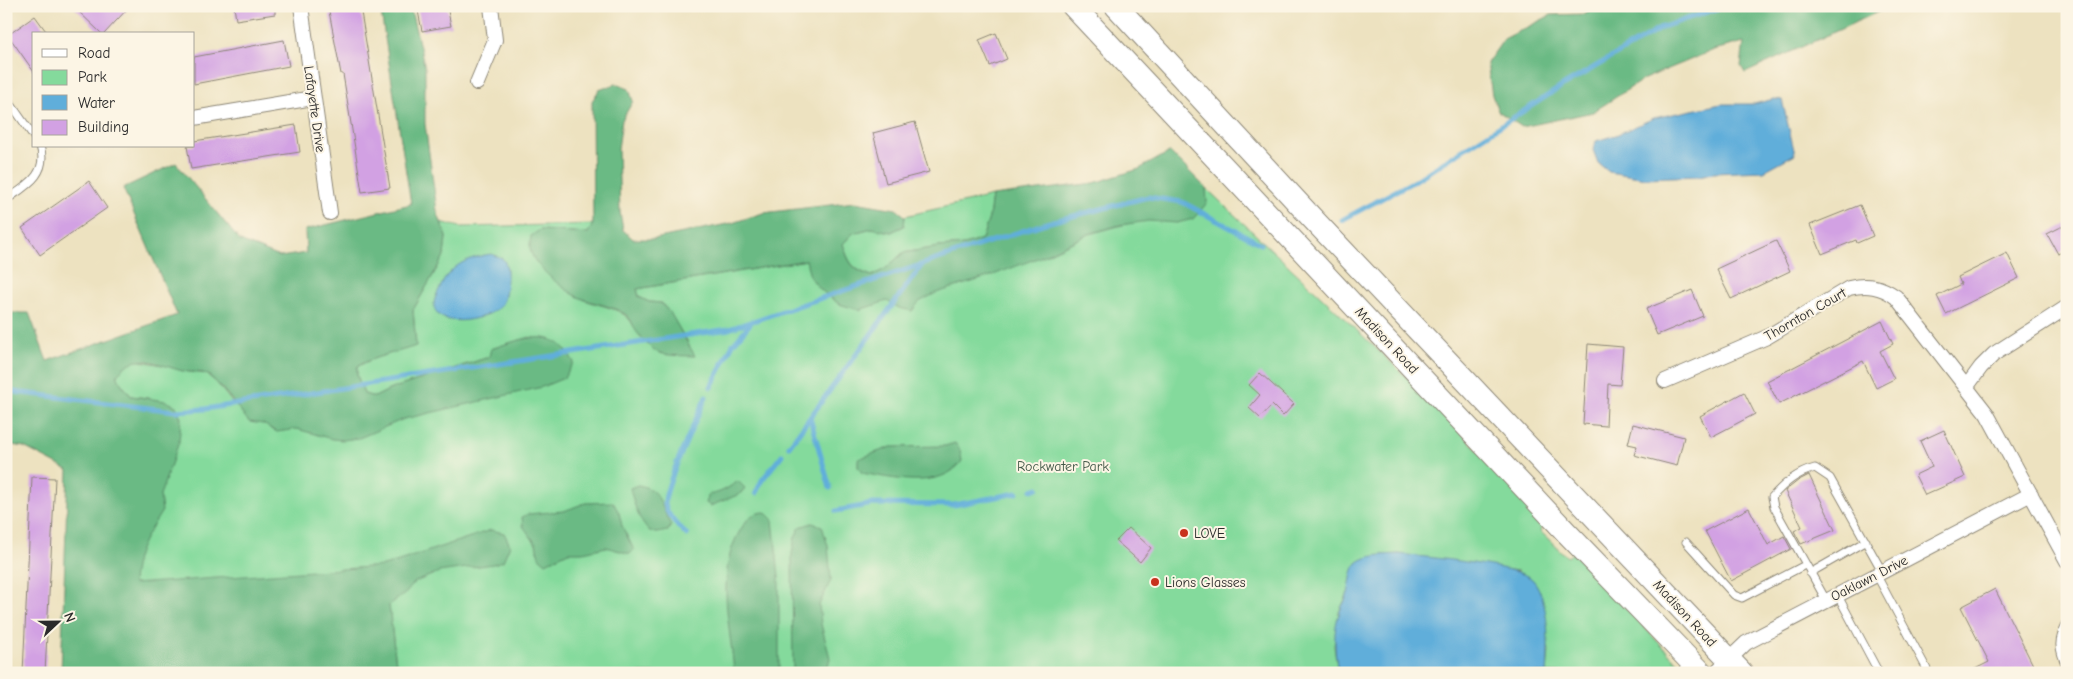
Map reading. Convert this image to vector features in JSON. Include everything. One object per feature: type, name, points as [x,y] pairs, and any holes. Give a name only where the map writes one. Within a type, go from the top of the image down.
[{"type":"main road","name":"Madison Road","points":[[1073,6],[1566,532],[1702,673]]},
{"type":"main road","name":"Madison Road","points":[[1116,6],[1729,668]]},
{"type":"street","name":"Lafayette Drive","points":[[301,6],[330,213]]},
{"type":"street","points":[[478,83],[495,40],[491,6]]},
{"type":"street","points":[[195,118],[314,98]]},
{"type":"street","name":"Thornton Court","points":[[1665,381],[1767,337],[1801,318],[1842,291],[1862,285],[1875,286],[1888,291],[1896,297],[1967,386]]},
{"type":"street","points":[[2067,307],[1994,354],[1981,367],[1967,386],[1987,414],[2067,561]]},
{"type":"street","name":"Oaklawn Drive","points":[[1729,668],[1746,643],[2031,494]]},
{"type":"lane","points":[[6,97],[32,134]]},
{"type":"lane","points":[[6,200],[38,174],[42,160],[40,148]]},
{"type":"lane","points":[[1879,673],[1832,597],[1810,573],[1774,507],[1772,496],[1784,483],[1802,471],[1815,468],[1830,478],[1866,541],[1879,573],[1929,673]]},
{"type":"lane","points":[[1810,573],[1866,541]]},
{"type":"lane","points":[[1686,542],[1734,595],[1742,598],[1805,565]]},
{"type":"lane","points":[[2067,622],[2060,636],[2060,652],[2067,668]]},
{"type":"green space","points":[[380,6],[410,6],[425,68],[425,124],[437,211],[446,237],[444,256],[413,310],[416,346],[378,357],[357,367],[357,375],[364,394],[375,397],[391,389],[489,357],[491,349],[527,338],[546,338],[554,341],[564,348],[574,362],[564,378],[542,387],[404,419],[359,438],[343,440],[332,439],[297,429],[277,432],[263,424],[249,422],[222,388],[206,374],[183,371],[147,361],[139,361],[124,367],[117,375],[131,396],[166,401],[176,406],[181,418],[179,442],[160,495],[162,511],[142,545],[136,562],[133,584],[384,566],[491,530],[504,533],[510,545],[503,561],[439,572],[415,582],[406,593],[389,605],[397,673],[61,673],[68,470],[24,447],[6,444],[6,313],[29,313],[47,361],[177,315],[123,188],[176,163],[240,241],[280,257],[306,253],[305,230],[411,204]]},
{"type":"green space","points":[[1596,6],[1891,6],[1745,73],[1741,66],[1744,42],[1714,50],[1644,79],[1593,112],[1522,127],[1498,111],[1492,95],[1487,63],[1504,39],[1551,15],[1584,14]]},
{"type":"green space","points":[[616,84],[629,89],[633,101],[622,120],[618,149],[620,212],[623,230],[633,239],[654,239],[732,223],[763,213],[855,202],[896,209],[905,216],[904,226],[891,232],[872,228],[853,233],[843,244],[852,265],[872,276],[885,269],[903,253],[965,245],[982,239],[989,218],[992,196],[1094,183],[1139,169],[1170,152],[1206,188],[1207,203],[1193,219],[1177,223],[1149,221],[1120,225],[1089,234],[1040,257],[988,277],[936,293],[919,302],[912,311],[899,308],[887,301],[859,310],[839,304],[821,290],[810,277],[806,260],[637,289],[639,297],[649,302],[661,303],[671,314],[695,356],[668,355],[655,351],[649,346],[636,331],[626,315],[583,299],[562,287],[541,268],[530,250],[531,236],[540,230],[588,233],[593,224],[592,101],[599,90]]},
{"type":"green space","name":"Rockwater Park","points":[[1206,188],[1432,401],[1544,522],[1540,531],[1567,557],[1573,553],[1683,668],[1681,673],[1547,673],[1549,650],[1518,571],[1399,554],[1382,555],[1349,591],[1339,612],[1334,646],[1338,673],[397,673],[389,606],[72,619],[149,398],[131,396],[120,382],[117,375],[126,364],[135,360],[168,366],[183,371],[206,374],[216,382],[236,407],[360,417],[570,369],[530,337],[491,349],[489,357],[391,389],[375,397],[364,394],[357,375],[357,367],[370,360],[416,345],[413,310],[444,256],[446,237],[441,222],[460,227],[593,224],[588,233],[540,230],[541,268],[559,284],[586,301],[611,308],[625,315],[635,329],[688,342],[662,303],[649,302],[639,297],[637,289],[807,260],[814,281],[839,304],[1043,256],[1089,234],[1126,224]]},
{"type":"green space","points":[[992,196],[989,218],[982,239],[965,245],[903,253],[885,269],[872,276],[856,268],[847,256],[843,244],[853,233],[872,228],[891,232],[904,226],[905,216]]},
{"type":"green space","points":[[955,443],[960,450],[962,461],[953,470],[929,479],[900,479],[862,473],[858,467],[858,459],[891,447],[945,446]]},
{"type":"green space","points":[[738,481],[745,488],[740,494],[710,506],[706,503],[709,494],[728,488]]},
{"type":"green space","points":[[638,485],[652,490],[656,495],[671,525],[668,531],[651,532],[642,522],[630,488]]},
{"type":"green space","points":[[613,502],[634,550],[630,554],[606,547],[583,552],[568,552],[546,563],[539,557],[536,544],[523,526],[522,517],[528,514],[564,511],[585,503]]},
{"type":"green space","points":[[765,512],[773,520],[779,577],[779,673],[734,673],[726,600],[728,563],[733,546],[746,522],[753,515]]},
{"type":"green space","points":[[812,523],[822,526],[828,546],[831,580],[819,605],[821,624],[830,658],[826,673],[793,673],[792,554],[795,537],[800,527]]},
{"type":"water","points":[[1774,99],[1782,100],[1795,154],[1764,171],[1645,178],[1609,172],[1598,163],[1593,150],[1596,141],[1616,135],[1654,118],[1721,104],[1754,104]]},
{"type":"water","points":[[491,254],[502,258],[507,268],[506,293],[501,305],[486,315],[475,319],[463,321],[443,318],[436,312],[434,303],[447,275],[464,262]]},
{"type":"water","points":[[1399,554],[1491,566],[1510,570],[1533,580],[1543,599],[1547,625],[1547,673],[1338,673],[1335,649],[1337,619],[1348,593],[1355,566],[1361,560],[1371,556]]},
{"type":"building","points":[[73,6],[130,6],[106,32],[100,32]]},
{"type":"building","points":[[234,6],[275,6],[275,14],[236,20]]},
{"type":"building","points":[[328,6],[360,6],[390,188],[362,192],[343,74],[341,74]]},
{"type":"building","points":[[417,6],[447,6],[451,26],[422,31]]},
{"type":"building","points":[[35,16],[47,32],[32,32],[32,69],[8,35]]},
{"type":"building","points":[[996,33],[1007,59],[990,66],[979,40]]},
{"type":"building","points":[[284,40],[289,66],[195,84],[195,57]]},
{"type":"building","points":[[915,122],[929,172],[886,183],[873,133]]},
{"type":"building","points":[[296,125],[300,152],[191,169],[187,148],[195,148],[195,141]]},
{"type":"building","points":[[89,181],[107,208],[40,255],[22,228]]},
{"type":"building","points":[[1860,205],[1873,236],[1857,243],[1856,240],[1822,254],[1810,225]]},
{"type":"building","points":[[2067,224],[2067,249],[2058,254],[2047,234]]},
{"type":"building","points":[[1776,241],[1790,271],[1731,299],[1716,269]]},
{"type":"building","points":[[2007,253],[2019,278],[1946,314],[1937,296],[1961,284],[1958,277]]},
{"type":"building","points":[[1692,290],[1703,316],[1657,335],[1646,309]]},
{"type":"building","points":[[1882,321],[1893,344],[1880,351],[1894,379],[1876,388],[1863,361],[1779,404],[1767,381]]},
{"type":"building","points":[[1588,344],[1623,347],[1620,385],[1608,384],[1606,426],[1583,424]]},
{"type":"building","points":[[1260,373],[1294,404],[1283,416],[1272,405],[1260,418],[1249,408],[1260,395],[1249,385]]},
{"type":"building","points":[[1744,392],[1755,414],[1711,437],[1700,416]]},
{"type":"building","points":[[1633,424],[1684,437],[1677,466],[1634,455],[1637,446],[1628,444]]},
{"type":"building","points":[[1944,430],[1965,477],[1925,495],[1915,475],[1932,467],[1920,441]]},
{"type":"building","points":[[1809,475],[1835,530],[1801,544],[1794,531],[1802,527],[1785,491]]},
{"type":"building","points":[[32,477],[55,478],[45,673],[23,673]]},
{"type":"building","points":[[1749,508],[1768,545],[1784,536],[1791,549],[1731,581],[1705,531]]},
{"type":"building","points":[[1129,528],[1151,548],[1140,562],[1116,541]]},
{"type":"building","points":[[1995,589],[2037,673],[1967,673],[1989,662],[1961,607]]},
{"type":"waterway","points":[[1342,220],[1416,180],[1564,85],[1663,27],[1725,6]]},
{"type":"waterway","points":[[6,391],[175,411],[205,409],[729,329],[1046,223],[1148,197],[1182,202],[1261,244]]},
{"type":"waterway","points":[[789,446],[922,265]]},
{"type":"waterway","points":[[711,387],[733,344],[750,324]]},
{"type":"waterway","points":[[687,535],[668,513],[665,504],[666,496],[675,468],[706,397]]},
{"type":"waterway","points":[[810,418],[830,488]]},
{"type":"waterway","points":[[756,493],[762,480],[782,455]]},
{"type":"waterway","points":[[1032,490],[1038,488]]},
{"type":"waterway","points":[[836,511],[873,504],[954,505],[1017,493]]},
{"type":"place","name":"LOVE","points":[[1184,533]]},
{"type":"place","name":"Lions Glasses","points":[[1155,582]]}]
